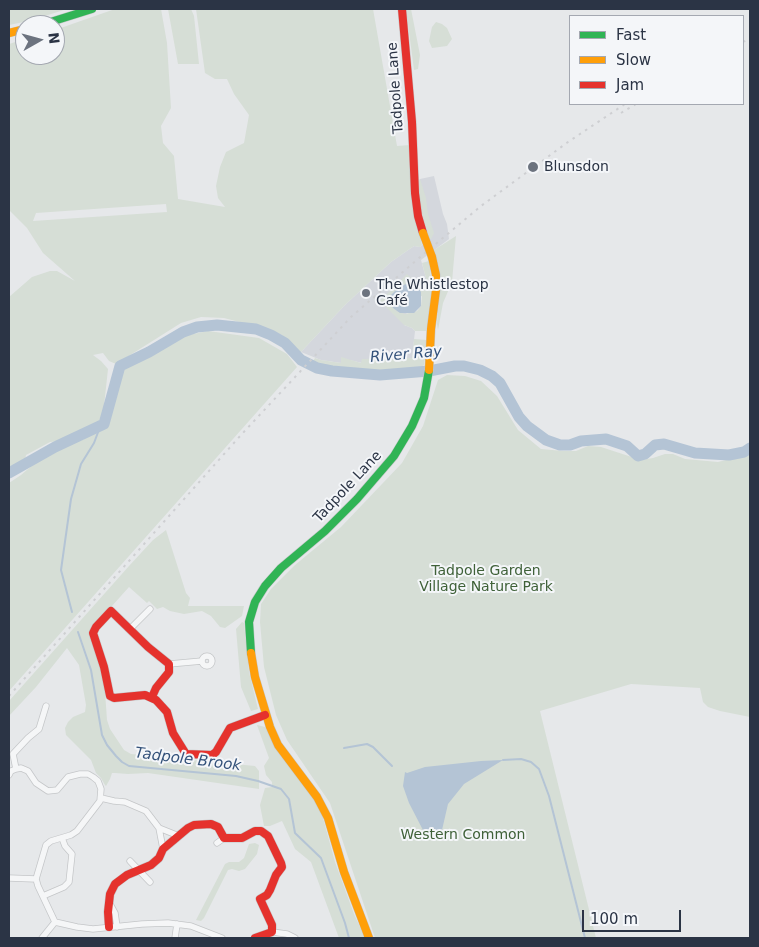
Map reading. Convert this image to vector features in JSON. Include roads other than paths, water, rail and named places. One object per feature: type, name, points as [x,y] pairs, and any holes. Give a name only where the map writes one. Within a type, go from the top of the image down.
[{"type":"street","points":[[65,17],[92,9]]},
{"type":"street","name":"Tadpole Lane","points":[[369,938],[344,872],[328,818],[317,797],[278,745],[266,716],[255,677],[250,639],[250,622],[255,602],[273,576],[332,524],[387,465],[401,446],[412,426],[428,386],[436,275],[432,257],[423,233],[416,200],[412,122],[402,9]]},
{"type":"street","points":[[130,629],[150,609]]},
{"type":"street","points":[[202,661],[169,664],[148,647],[111,611],[93,633],[104,667],[110,696],[114,698],[145,695],[152,697],[167,712],[173,733],[184,752],[190,755],[212,755],[216,752],[230,728],[266,716]]},
{"type":"street","points":[[152,697],[156,688],[169,672],[169,664]]},
{"type":"street","points":[[16,768],[13,754],[38,729],[46,706]]},
{"type":"street","points":[[9,776],[11,771],[16,768],[22,768],[28,771],[39,786],[50,792],[57,790],[69,776],[88,774],[99,783],[101,798],[77,831],[71,835],[51,841],[46,845],[36,879],[55,922]]},
{"type":"street","points":[[101,798],[125,802],[134,807],[141,808],[146,811],[160,828],[179,836]]},
{"type":"street","points":[[113,927],[108,912],[110,894],[113,887],[124,877],[155,862],[163,849],[194,825],[211,824],[218,827],[224,838]]},
{"type":"street","points":[[160,828],[163,849]]},
{"type":"street","points":[[217,843],[224,838],[242,838],[258,831],[266,834],[270,839],[282,867],[276,875],[269,893],[260,898],[272,925],[272,932]]},
{"type":"street","points":[[42,896],[64,887],[69,882],[72,854],[65,846],[62,838]]},
{"type":"street","points":[[130,861],[150,882]]},
{"type":"street","points":[[9,878],[36,879]]},
{"type":"street","points":[[55,922],[85,928],[158,922],[198,929],[222,938]]},
{"type":"street","points":[[42,938],[55,922]]},
{"type":"street","points":[[175,938],[177,924]]},
{"type":"street","points":[[255,938],[272,932],[287,934],[294,938]]},
{"type":"water","points":[[410,283],[416,285],[421,292],[421,306],[414,313],[400,313],[391,304],[391,295],[400,286]]},
{"type":"water","points":[[503,760],[464,784],[448,804],[442,830],[434,836],[425,834],[409,803],[403,786],[405,772],[425,767]]},
{"type":"waterway","name":"River Ray","points":[[9,473],[55,447],[104,424],[120,366],[183,332],[197,327],[217,325],[256,329],[285,343],[301,360],[317,368],[332,371],[380,375],[429,371],[455,366],[480,370],[492,376],[500,383],[519,417],[527,426],[546,440],[560,445],[606,439],[627,446],[638,456],[645,454],[655,445],[664,444],[695,453],[729,455],[744,452],[750,448]]},
{"type":"waterway","name":"Tadpole Brook","points":[[72,612],[61,570],[71,499],[81,464],[94,443],[100,427]]},
{"type":"waterway","name":"Tadpole Brook","points":[[78,632],[91,670],[102,735],[116,756],[129,766],[236,776],[281,789],[289,799],[295,833],[321,858],[349,938]]},
{"type":"waterway","points":[[344,748],[367,744],[373,747],[392,766]]},
{"type":"waterway","points":[[503,760],[521,759],[531,762],[539,769],[549,796],[585,938]]},
{"type":"railway","points":[[744,41],[750,38]]},
{"type":"railway","points":[[9,696],[241,435],[351,317],[481,206],[568,142],[624,105]]},
{"type":"railway","points":[[621,113],[634,105]]},
{"type":"place","name":"Blunsdon","points":[[533,167]]},
{"type":"place","name":"The Whistlestop Café","points":[[366,293]]},
{"type":"park label","name":"Tadpole Garden Village Nature Park","points":[[486,580]]},
{"type":"park label","name":"Western Common","points":[[463,835]]}]
